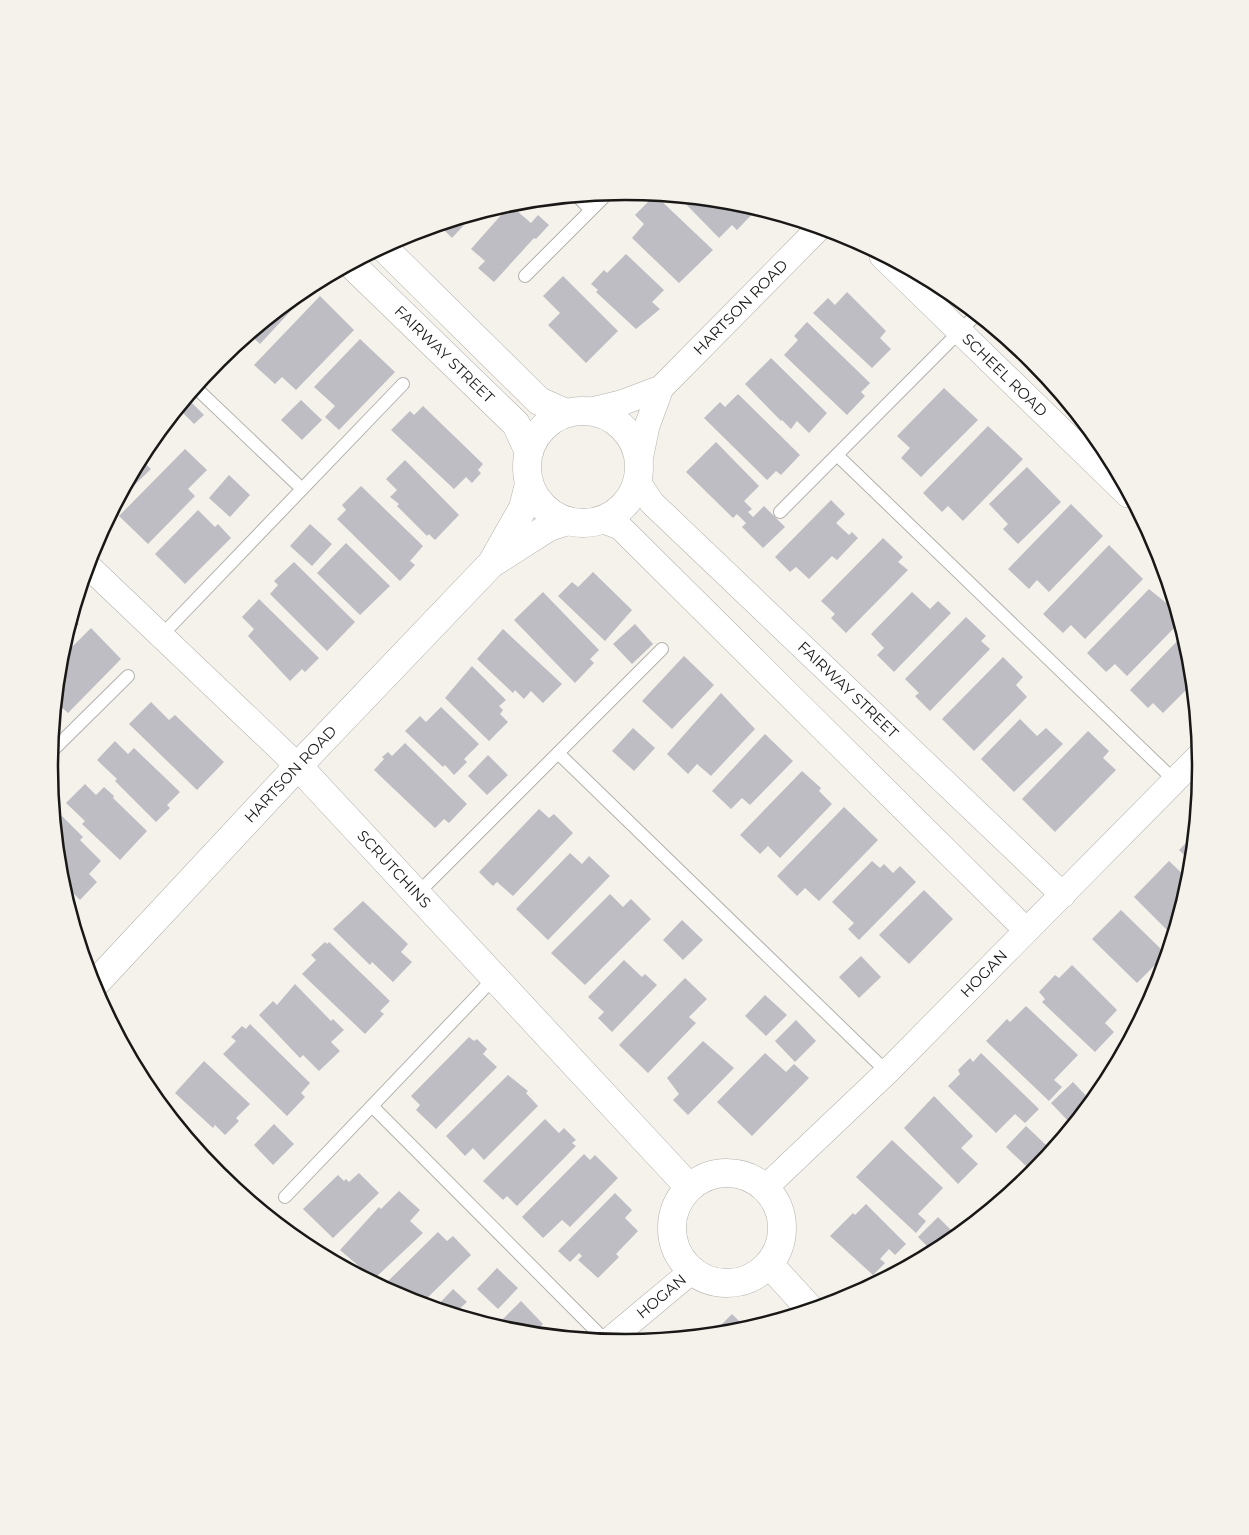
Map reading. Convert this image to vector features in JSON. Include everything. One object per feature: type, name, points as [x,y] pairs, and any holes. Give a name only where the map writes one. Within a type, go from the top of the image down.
[{"type":"street","name":"HARTSON ROAD","points":[[639,471],[647,426],[661,388],[814,234]]},
{"type":"street","points":[[389,253],[539,401],[576,412],[609,416],[626,430],[637,449],[639,471],[628,501],[620,510],[601,520],[579,523],[548,511],[534,494],[527,473],[529,452],[539,432],[556,418],[576,412]]},
{"type":"street","name":"FAIRWAY STREET","points":[[356,268],[516,424],[529,452]]},
{"type":"street","name":"SCHEEL ROAD","points":[[907,276],[968,323],[1112,478]]},
{"type":"street","name":"HARTSON ROAD","points":[[576,412],[621,403],[661,388]]},
{"type":"street","name":"FAIRWAY STREET","points":[[639,471],[652,503],[1062,895]]},
{"type":"street","name":"HARTSON ROAD","points":[[99,979],[298,766],[491,564],[523,508],[530,484]]},
{"type":"street","name":"HARTSON ROAD","points":[[491,564],[549,528],[568,520]]},
{"type":"street","points":[[601,520],[620,527],[1026,930]]},
{"type":"street","name":"SCRUTCHINS","points":[[93,571],[298,766],[689,1187]]},
{"type":"street","name":"HOGAN","points":[[766,1187],[887,1072],[1192,763]]},
{"type":"street","points":[[719,1173],[736,1173],[752,1178],[766,1187],[777,1201],[782,1217],[783,1234],[779,1250],[769,1264],[756,1275],[740,1282],[723,1283],[707,1279],[692,1271],[680,1256],[673,1239],[672,1220],[678,1202],[689,1187],[703,1177],[719,1173]]},
{"type":"street","points":[[769,1264],[806,1304]]},
{"type":"street","name":"HOGAN","points":[[617,1334],[692,1271]]},
{"type":"lane","points":[[525,276],[599,201]]},
{"type":"lane","points":[[583,202],[590,210]]},
{"type":"lane","points":[[780,512],[968,323]]},
{"type":"lane","points":[[161,636],[403,384]]},
{"type":"lane","points":[[200,392],[302,489]]},
{"type":"lane","points":[[837,455],[1175,781]]},
{"type":"lane","points":[[417,894],[662,649]]},
{"type":"lane","points":[[59,745],[128,676]]},
{"type":"lane","points":[[558,753],[887,1072]]},
{"type":"lane","points":[[285,1197],[495,977]]},
{"type":"lane","points":[[372,1106],[598,1333]]},
{"type":"building","points":[[649,201],[662,202],[713,250],[679,283],[632,238],[644,224],[635,215]]},
{"type":"building","points":[[686,204],[751,215],[737,230],[732,225],[719,238]]},
{"type":"building","points":[[517,211],[531,223],[538,215],[549,225],[536,239],[534,238],[494,282],[478,268],[485,261],[471,249],[502,214]]},
{"type":"building","points":[[465,224],[452,238],[444,230]]},
{"type":"building","points":[[626,254],[664,290],[652,302],[660,309],[636,329],[596,292],[598,290],[591,284],[604,270],[607,273]]},
{"type":"building","points":[[563,276],[618,331],[586,363],[548,325],[560,313],[543,296]]},
{"type":"building","points":[[847,292],[886,331],[880,338],[891,349],[872,368],[813,313],[828,298],[835,305]]},
{"type":"building","points":[[320,296],[354,330],[296,390],[282,377],[275,384],[254,365]]},
{"type":"building","points":[[295,306],[260,344],[254,339]]},
{"type":"building","points":[[807,322],[870,383],[861,392],[865,396],[847,415],[784,355],[798,340],[794,336]]},
{"type":"building","points":[[360,339],[395,372],[339,430],[325,417],[335,406],[314,387]]},
{"type":"building","points":[[771,358],[827,413],[809,433],[797,421],[791,429],[745,384]]},
{"type":"building","points":[[944,388],[978,420],[921,477],[901,458],[910,448],[897,436]]},
{"type":"building","points":[[738,394],[800,455],[781,475],[776,471],[767,480],[704,418],[720,402],[725,407]]},
{"type":"building","points":[[301,400],[322,420],[302,440],[281,420]]},
{"type":"building","points":[[192,403],[204,415],[194,424],[183,413]]},
{"type":"building","points":[[423,406],[483,464],[478,470],[481,473],[472,483],[466,477],[454,489],[391,430],[410,411],[414,415]]},
{"type":"building","points":[[988,426],[1023,459],[963,521],[948,506],[942,512],[923,493]]},
{"type":"building","points":[[716,442],[759,486],[744,501],[752,509],[748,512],[753,517],[764,506],[785,527],[763,548],[742,527],[746,523],[737,514],[733,518],[686,472]]},
{"type":"building","points":[[185,449],[207,470],[188,489],[195,496],[148,544],[119,516]]},
{"type":"building","points":[[405,460],[459,515],[435,540],[429,534],[427,536],[397,506],[399,504],[390,497],[397,490],[386,479]]},
{"type":"building","points":[[146,464],[151,469],[130,489]]},
{"type":"building","points":[[1027,467],[1061,502],[1018,544],[1003,529],[1008,524],[989,504]]},
{"type":"building","points":[[229,475],[250,495],[230,517],[209,498]]},
{"type":"building","points":[[361,486],[423,546],[410,561],[415,565],[400,581],[337,519],[346,510],[342,505]]},
{"type":"building","points":[[831,500],[845,514],[836,523],[849,535],[852,532],[858,538],[837,560],[832,556],[809,579],[796,567],[790,572],[775,557]]},
{"type":"building","points":[[1071,504],[1103,536],[1049,592],[1037,580],[1029,589],[1008,569]]},
{"type":"building","points":[[198,510],[215,527],[218,524],[231,538],[185,584],[155,554]]},
{"type":"building","points":[[310,524],[332,544],[312,566],[290,546]]},
{"type":"building","points":[[883,538],[903,557],[898,562],[908,570],[846,633],[831,618],[835,614],[821,601]]},
{"type":"building","points":[[346,543],[390,586],[360,615],[317,573]]},
{"type":"building","points":[[1109,545],[1143,579],[1085,639],[1071,625],[1063,633],[1043,614]]},
{"type":"building","points":[[294,562],[355,622],[327,651],[270,594],[278,585],[274,581]]},
{"type":"building","points":[[593,572],[632,610],[605,641],[558,596],[572,582],[578,587]]},
{"type":"building","points":[[1149,589],[1167,603],[1174,628],[1127,676],[1115,664],[1106,672],[1087,653]]},
{"type":"building","points":[[543,592],[599,650],[590,659],[594,663],[575,683],[514,620]]},
{"type":"building","points":[[912,592],[930,609],[938,601],[951,613],[894,672],[877,655],[884,648],[871,634]]},
{"type":"building","points":[[259,599],[319,658],[305,672],[302,669],[290,681],[248,636],[254,629],[242,617]]},
{"type":"building","points":[[966,617],[986,636],[981,641],[990,649],[930,711],[915,696],[919,693],[905,679]]},
{"type":"building","points":[[635,624],[653,644],[632,664],[613,644]]},
{"type":"building","points":[[91,628],[121,659],[68,713],[61,707],[70,649]]},
{"type":"building","points":[[503,629],[562,684],[543,703],[531,691],[524,699],[515,690],[513,693],[477,659]]},
{"type":"building","points":[[1177,641],[1186,690],[1163,713],[1153,703],[1148,708],[1130,690]]},
{"type":"building","points":[[684,656],[714,685],[672,729],[642,701]]},
{"type":"building","points":[[1003,657],[1023,677],[1016,685],[1027,697],[974,751],[942,719]]},
{"type":"building","points":[[472,666],[506,700],[499,706],[503,710],[500,714],[508,722],[489,741],[445,698]]},
{"type":"building","points":[[721,693],[755,729],[711,776],[697,764],[688,774],[667,754]]},
{"type":"building","points":[[151,702],[169,720],[175,715],[224,762],[197,790],[129,724]]},
{"type":"building","points":[[441,707],[479,744],[464,759],[467,762],[454,775],[405,731],[420,716],[426,722]]},
{"type":"building","points":[[1020,719],[1037,736],[1046,728],[1063,744],[1014,792],[981,759]]},
{"type":"building","points":[[633,728],[655,748],[634,771],[612,751]]},
{"type":"building","points":[[1088,731],[1109,751],[1103,758],[1116,770],[1055,832],[1022,799]]},
{"type":"building","points":[[765,734],[793,761],[750,805],[742,798],[731,809],[712,791]]},
{"type":"building","points":[[115,741],[128,754],[134,748],[180,792],[167,805],[170,808],[156,822],[97,760]]},
{"type":"building","points":[[405,743],[467,804],[449,823],[444,819],[435,828],[374,770],[384,759],[382,757],[388,752],[392,756]]},
{"type":"building","points":[[488,755],[508,775],[487,795],[468,776]]},
{"type":"building","points":[[802,771],[821,788],[819,791],[832,804],[780,858],[768,846],[760,854],[740,835]]},
{"type":"building","points":[[85,784],[96,795],[104,787],[147,831],[120,860],[82,824],[85,821],[66,803]]},
{"type":"building","points":[[844,807],[878,840],[819,901],[805,888],[797,896],[777,876]]},
{"type":"building","points":[[539,809],[549,818],[554,814],[573,833],[513,896],[497,882],[493,886],[479,872]]},
{"type":"building","points":[[62,816],[83,837],[80,840],[101,861],[89,874],[97,882],[80,900],[71,891],[68,878],[60,818]]},
{"type":"building","points":[[1187,842],[1185,856],[1179,850]]},
{"type":"building","points":[[570,853],[582,864],[589,856],[610,876],[548,940],[516,909]]},
{"type":"building","points":[[872,861],[880,868],[884,864],[893,873],[900,866],[916,882],[859,940],[848,929],[854,923],[832,902]]},
{"type":"building","points":[[1169,861],[1182,873],[1167,930],[1134,897]]},
{"type":"building","points":[[924,890],[953,919],[909,964],[879,935]]},
{"type":"building","points":[[610,894],[623,907],[631,899],[651,919],[585,985],[551,953]]},
{"type":"building","points":[[363,901],[408,944],[401,952],[412,962],[393,982],[372,962],[370,965],[333,929]]},
{"type":"building","points":[[1121,910],[1161,949],[1155,965],[1137,983],[1092,939]]},
{"type":"building","points":[[682,920],[703,940],[683,960],[663,940]]},
{"type":"building","points":[[325,942],[327,944],[329,942],[390,1001],[380,1011],[384,1014],[365,1034],[302,974],[316,960],[311,955]]},
{"type":"building","points":[[861,956],[881,977],[859,998],[839,977]]},
{"type":"building","points":[[624,960],[642,977],[645,974],[657,985],[612,1032],[598,1018],[604,1012],[588,997]]},
{"type":"building","points":[[1072,965],[1117,1010],[1105,1023],[1114,1032],[1095,1052],[1042,1002],[1045,999],[1039,992],[1055,975],[1059,978]]},
{"type":"building","points":[[685,978],[707,999],[689,1017],[696,1023],[648,1073],[619,1045]]},
{"type":"building","points":[[295,984],[331,1021],[333,1019],[344,1030],[331,1042],[340,1051],[319,1071],[303,1055],[300,1058],[259,1015],[273,1001],[277,1005]]},
{"type":"building","points":[[765,995],[787,1015],[766,1036],[745,1016]]},
{"type":"building","points":[[1026,1006],[1078,1055],[1054,1080],[1062,1087],[1049,1101],[986,1041],[1007,1019],[1010,1022]]},
{"type":"building","points":[[796,1020],[816,1041],[795,1062],[775,1041]]},
{"type":"building","points":[[250,1024],[310,1083],[301,1093],[305,1097],[287,1116],[223,1054],[236,1041],[231,1037],[242,1026],[246,1029]]},
{"type":"building","points":[[469,1037],[474,1041],[477,1039],[487,1049],[483,1054],[497,1067],[436,1129],[416,1110],[420,1105],[411,1096]]},
{"type":"building","points":[[703,1041],[734,1068],[688,1115],[673,1100],[679,1094],[667,1078]]},
{"type":"building","points":[[765,1053],[786,1072],[794,1064],[809,1078],[752,1136],[717,1102]]},
{"type":"building","points":[[981,1053],[1039,1109],[1025,1123],[1015,1114],[996,1133],[948,1086],[960,1074],[958,1070],[970,1058],[973,1062]]},
{"type":"building","points":[[204,1061],[250,1104],[236,1118],[239,1121],[225,1135],[215,1125],[213,1128],[175,1093]]},
{"type":"building","points":[[508,1075],[528,1091],[526,1093],[538,1106],[484,1160],[473,1148],[465,1156],[446,1136]]},
{"type":"building","points":[[1073,1082],[1086,1096],[1068,1121],[1051,1103]]},
{"type":"building","points":[[934,1096],[973,1136],[961,1148],[978,1164],[958,1184],[904,1128]]},
{"type":"building","points":[[545,1119],[559,1133],[564,1128],[576,1140],[572,1143],[576,1146],[517,1206],[507,1196],[503,1200],[483,1181]]},
{"type":"building","points":[[274,1124],[294,1144],[273,1165],[254,1145]]},
{"type":"building","points":[[1026,1126],[1046,1145],[1026,1166],[1006,1147]]},
{"type":"building","points":[[892,1140],[943,1188],[918,1214],[926,1221],[916,1233],[856,1177]]},
{"type":"building","points":[[584,1154],[590,1160],[595,1155],[618,1178],[570,1227],[562,1220],[543,1238],[522,1217]]},
{"type":"building","points":[[359,1173],[379,1193],[333,1238],[303,1209],[338,1175],[344,1181],[346,1179],[349,1182]]},
{"type":"building","points":[[399,1191],[420,1210],[410,1221],[423,1233],[376,1277],[365,1271],[340,1250],[379,1207],[381,1209]]},
{"type":"building","points":[[615,1193],[632,1210],[625,1218],[638,1231],[616,1254],[619,1257],[598,1278],[578,1260],[582,1256],[579,1253],[570,1262],[558,1251]]},
{"type":"building","points":[[866,1204],[906,1244],[895,1255],[889,1249],[880,1259],[885,1263],[873,1275],[830,1236],[853,1213],[855,1215]]},
{"type":"building","points":[[938,1217],[952,1231],[928,1247],[918,1237]]},
{"type":"building","points":[[438,1232],[447,1241],[453,1236],[471,1255],[427,1298],[387,1282]]},
{"type":"building","points":[[497,1268],[518,1288],[498,1309],[477,1289]]},
{"type":"building","points":[[453,1289],[467,1302],[459,1309],[440,1303]]},
{"type":"building","points":[[521,1301],[543,1324],[539,1328],[501,1321]]},
{"type":"building","points":[[732,1314],[741,1323],[735,1324],[719,1327]]}]
